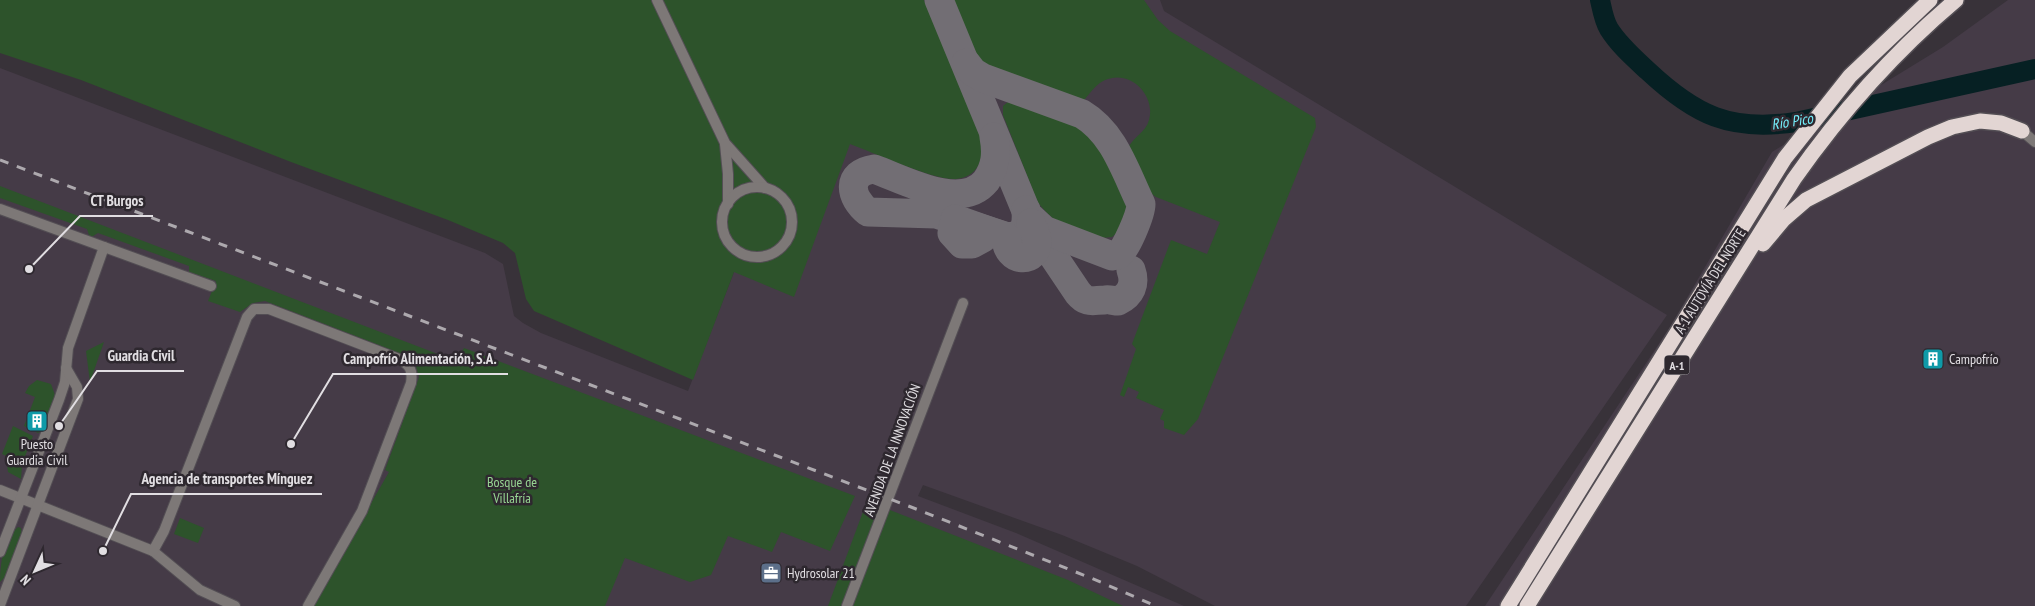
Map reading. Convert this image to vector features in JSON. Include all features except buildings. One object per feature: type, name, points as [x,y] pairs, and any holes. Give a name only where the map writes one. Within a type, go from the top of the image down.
[{"type":"highway","name":"A-1 AUTOVÍA DEL NORTE","points":[[1508,606],[1785,158],[1830,100],[1866,60],[1930,0]]},
{"type":"highway","name":"A-1 AUTOVÍA DEL NORTE","points":[[1527,606],[1789,186],[1832,126],[1858,94],[1908,42],[1956,0]]},
{"type":"highway","points":[[1624,450],[1654,416],[1772,232],[1806,200],[1873,164],[1952,127],[1991,121],[2031,133]]},
{"type":"street","points":[[657,0],[725,143],[765,188],[780,196],[788,205],[792,216],[792,227],[788,238],[772,254],[760,257],[749,256],[738,251],[724,233],[722,222],[728,204],[725,143]]},
{"type":"street","points":[[2031,133],[2035,142]]},
{"type":"street","points":[[728,204],[738,193],[748,188],[765,188]]},
{"type":"street","points":[[0,209],[211,286]]},
{"type":"street","points":[[0,552],[59,400],[68,348],[104,247]]},
{"type":"street","name":"AVENIDA DE LA INNOVACIÓN","points":[[847,606],[963,303]]},
{"type":"street","points":[[153,551],[164,531],[244,323],[254,309],[269,309],[399,359],[410,366],[413,373],[412,383],[362,511],[308,606]]},
{"type":"street","points":[[0,605],[78,400],[77,387],[66,368]]},
{"type":"street","points":[[0,490],[153,551],[200,590],[235,606]]},
{"type":"shaded area","points":[[765,0],[1160,0],[1164,11],[1667,315],[1466,606],[1215,606],[1137,566],[1062,535],[923,485],[918,496],[1016,533],[1184,606],[0,606],[0,68],[485,253],[503,264],[514,316],[523,323],[541,333],[688,391],[734,272]]},
{"type":"shaded area","points":[[2008,0],[2035,0],[2035,606],[1485,606],[1670,327],[1772,152],[1943,47]]},
{"type":"green space","points":[[0,0],[924,0],[983,140],[983,154],[974,171],[963,178],[956,179],[934,176],[850,144],[794,297],[734,272],[693,380],[534,311],[526,299],[515,253],[503,243],[448,220],[291,162],[81,80],[0,53]]},
{"type":"green space","points":[[952,0],[1144,0],[1158,20],[1170,31],[1315,118],[1316,127],[1198,419],[1184,435],[1164,428],[1164,421],[1160,419],[1164,410],[1136,398],[1139,392],[1128,387],[1124,397],[1120,395],[1136,349],[1132,344],[1171,240],[1207,254],[1220,222],[1156,197],[1141,181],[1128,148],[1145,128],[1149,120],[1149,102],[1139,86],[1123,78],[1105,80],[1094,88],[1085,99],[1077,101],[985,67],[976,57]]},
{"type":"green space","points":[[1016,100],[1082,125],[1100,140],[1129,202],[1118,232],[1112,237],[1101,238],[1056,221],[1038,203],[1003,115],[1003,106],[1009,101]]},
{"type":"green space","name":"Bosque de Villafría","points":[[0,186],[456,361],[464,348],[855,496],[830,551],[781,532],[772,552],[728,536],[711,575],[690,582],[625,558],[605,606],[312,606],[389,472],[385,470],[419,377],[415,363],[402,354],[265,301],[253,303],[240,312],[208,301],[216,281],[189,272],[189,266],[98,233],[90,238],[87,229],[0,198]]},
{"type":"green space","points":[[104,342],[90,382],[86,351]]},
{"type":"green space","points":[[37,380],[51,384],[55,395],[42,431],[38,433],[24,426],[35,397],[25,393],[29,386]]},
{"type":"green space","points":[[13,426],[33,436],[22,464],[21,479],[8,472],[6,456],[2,454]]},
{"type":"green space","points":[[867,501],[1068,580],[1123,606],[828,606]]},
{"type":"green space","points":[[180,518],[204,528],[198,543],[174,534]]},
{"type":"green space","points":[[18,527],[21,528],[22,535],[6,576],[0,582],[3,552],[9,538]]},
{"type":"waterway","name":"Río Pico","points":[[1600,0],[1604,19],[1613,35],[1648,71],[1682,99],[1698,109],[1715,117],[1733,122],[1752,124],[1796,122],[2035,69]]},
{"type":"taxiway","points":[[939,0],[1031,223],[1078,293],[1087,300],[1118,301],[1126,296],[1133,284],[1131,270]]},
{"type":"taxiway","points":[[966,63],[973,72],[983,78],[1082,114],[1093,122],[1111,142],[1141,204],[1129,239],[1121,252],[1118,255],[1112,256],[1044,230],[1031,218]]},
{"type":"taxiway","points":[[994,137],[994,165],[986,181],[975,190],[962,194],[931,190],[874,169],[859,175],[853,186],[854,193],[857,200],[868,212],[936,214],[1008,237],[1014,236],[1024,229],[1026,210]]},
{"type":"taxiway","points":[[983,238],[972,244],[962,244],[952,233],[955,219],[1006,237],[1007,246],[1011,252],[1022,258],[1033,254],[1036,249],[1037,239],[1031,223]]},
{"type":"railway","points":[[0,160],[911,507],[1091,578],[1156,606]]},
{"type":"place","name":"CT Burgos","points":[[29,269]]},
{"type":"place","name":"Campofrío","points":[[1933,359]]},
{"type":"place","name":"Puesto Guardia Civil","points":[[37,421]]},
{"type":"place","name":"Guardia Civil","points":[[59,426]]},
{"type":"place","name":"Campofrío Alimentación, S.A.","points":[[291,444]]},
{"type":"place","name":"Agencia de transportes Mínguez","points":[[103,551]]},
{"type":"place","name":"Hydrosolar 21","points":[[771,573]]}]
